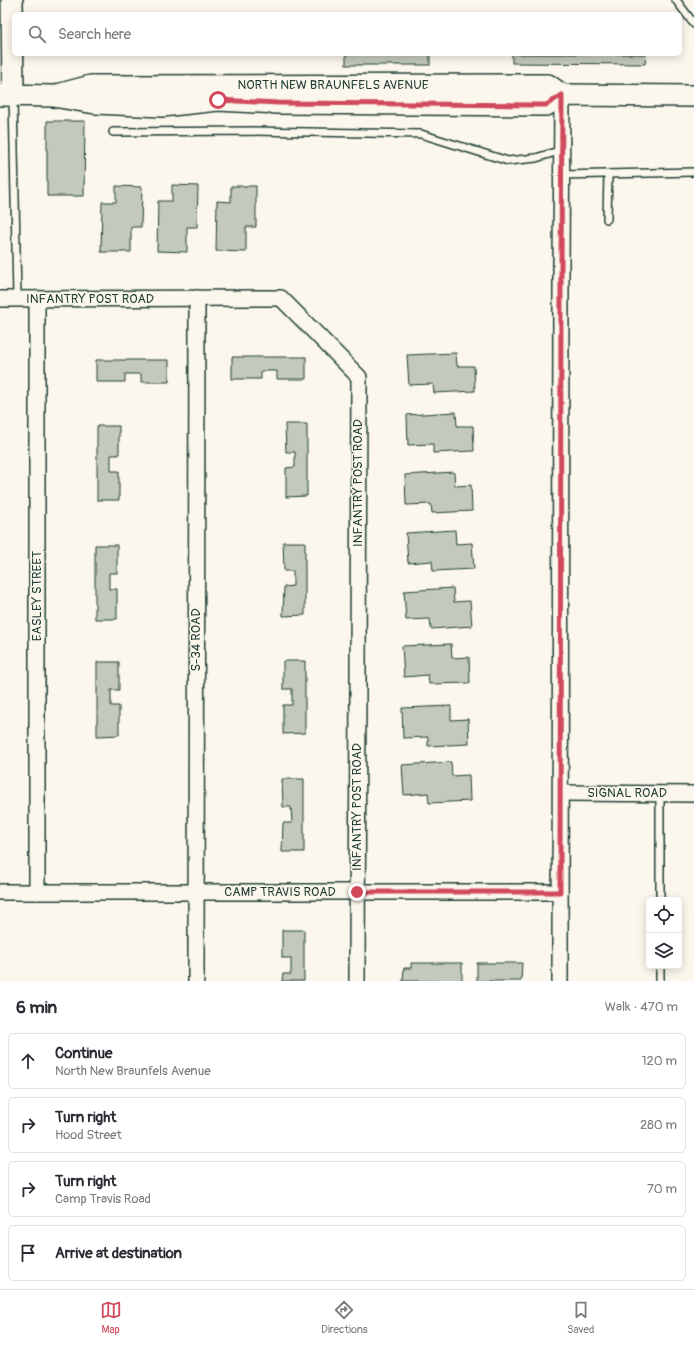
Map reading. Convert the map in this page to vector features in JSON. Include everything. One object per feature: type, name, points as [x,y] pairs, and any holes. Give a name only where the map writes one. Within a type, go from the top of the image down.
[{"type":"street","points":[[6,95],[12,0]]},
{"type":"street","name":"NORTH NEW BRAUNFELS AVENUE","points":[[6,95],[53,96],[91,86],[254,94],[330,94],[548,85],[562,95]]},
{"type":"street","points":[[560,981],[562,95],[694,96]]},
{"type":"street","name":"S-34 ROAD","points":[[196,981],[197,298]]},
{"type":"street","name":"INFANTRY POST ROAD","points":[[0,299],[281,298],[359,377],[357,981]]},
{"type":"street","name":"EASLEY STREET","points":[[37,299],[37,892]]},
{"type":"street","name":"SIGNAL ROAD","points":[[561,793],[694,794]]},
{"type":"street","name":"CAMP TRAVIS ROAD","points":[[0,892],[560,892]]},
{"type":"lane","points":[[676,0],[694,24]]},
{"type":"lane","points":[[6,95],[17,299]]},
{"type":"lane","points":[[113,132],[267,131],[421,134],[508,161],[536,158],[562,150]]},
{"type":"lane","points":[[561,175],[694,172]]},
{"type":"lane","points":[[607,219],[608,174]]},
{"type":"lane","points":[[660,794],[660,897]]},
{"type":"lane","points":[[660,969],[660,981]]},
{"type":"building","points":[[346,56],[430,56],[430,65],[346,65]]},
{"type":"building","points":[[512,56],[646,56],[645,64],[512,63]]},
{"type":"building","points":[[47,121],[85,121],[84,196],[47,196]]},
{"type":"building","points":[[172,185],[198,186],[197,227],[187,227],[187,252],[157,251],[158,201],[172,201]]},
{"type":"building","points":[[116,186],[142,187],[141,227],[131,227],[131,252],[101,252],[102,202],[116,202]]},
{"type":"building","points":[[231,186],[256,186],[256,227],[246,227],[246,252],[216,251],[217,201],[231,202]]},
{"type":"building","points":[[456,353],[457,366],[474,366],[475,391],[434,393],[433,384],[409,385],[407,355]]},
{"type":"building","points":[[232,357],[306,357],[306,379],[277,379],[277,371],[261,371],[261,379],[232,379]]},
{"type":"building","points":[[96,360],[169,360],[169,382],[141,382],[141,374],[125,374],[125,382],[96,382]]},
{"type":"building","points":[[456,412],[457,426],[473,426],[474,451],[433,453],[433,444],[408,445],[407,415]]},
{"type":"building","points":[[285,424],[307,424],[307,496],[286,497],[286,468],[295,467],[295,452],[286,452]]},
{"type":"building","points":[[97,426],[119,426],[119,455],[111,455],[111,471],[119,471],[119,500],[97,500]]},
{"type":"building","points":[[454,472],[455,486],[471,485],[472,511],[432,513],[431,504],[406,505],[405,475]]},
{"type":"building","points":[[455,530],[456,544],[472,543],[474,569],[433,571],[432,561],[408,563],[406,533]]},
{"type":"building","points":[[283,542],[305,542],[305,615],[283,616],[284,587],[293,586],[293,571],[284,571]]},
{"type":"building","points":[[95,545],[117,545],[117,573],[109,573],[109,589],[117,589],[117,619],[95,619]]},
{"type":"building","points":[[453,588],[454,602],[470,601],[472,626],[431,629],[430,619],[406,620],[404,591]]},
{"type":"building","points":[[451,644],[452,658],[469,657],[470,683],[429,684],[428,675],[404,677],[402,646]]},
{"type":"building","points":[[283,661],[305,661],[305,733],[283,734],[283,705],[292,705],[292,689],[283,689]]},
{"type":"building","points":[[97,662],[119,662],[119,690],[111,690],[111,706],[119,706],[119,735],[97,736]]},
{"type":"building","points":[[451,706],[451,720],[468,719],[469,744],[428,746],[428,737],[403,738],[402,708]]},
{"type":"building","points":[[451,762],[452,776],[469,775],[470,801],[429,803],[428,793],[404,795],[402,765]]},
{"type":"building","points":[[282,779],[304,779],[304,852],[282,852],[283,823],[292,823],[291,807],[283,807]]},
{"type":"building","points":[[282,930],[304,930],[304,981],[282,981],[283,974],[291,974],[291,958],[282,958]]},
{"type":"building","points":[[411,963],[462,963],[462,981],[403,981],[404,968],[411,968]]},
{"type":"building","points":[[477,963],[522,963],[521,981],[477,981]]},
{"type":"route","points":[[218,100],[278,103],[546,105],[562,95],[560,892],[357,892]]}]
